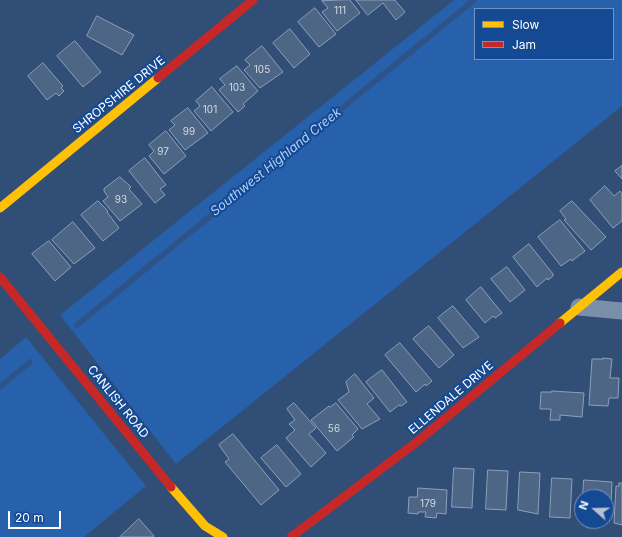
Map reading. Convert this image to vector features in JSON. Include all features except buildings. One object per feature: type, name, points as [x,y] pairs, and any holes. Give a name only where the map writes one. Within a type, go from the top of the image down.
[{"type":"street","name":"SHROPSHIRE DRIVE","points":[[0,208],[253,0]]},
{"type":"street","name":"ELLENDALE DRIVE","points":[[291,537],[318,519],[427,435],[622,272]]},
{"type":"street","name":"CANLISH ROAD","points":[[0,277],[192,513],[205,526],[223,537]]},
{"type":"street","points":[[579,307],[622,311]]},
{"type":"shaded area","points":[[454,0],[622,0],[622,106],[176,464],[60,315]]},
{"type":"shaded area","points":[[26,337],[146,486],[84,537],[0,537],[0,359]]},
{"type":"waterway","name":"Southwest Highland Creek","points":[[77,325],[474,0]]},
{"type":"waterway","name":"Southwest Highland Creek","points":[[0,387],[30,362]]},
{"type":"traffic: slow","points":[[0,208],[158,78]]},
{"type":"traffic: slow","points":[[560,323],[622,272]]},
{"type":"traffic: slow","points":[[171,487],[205,526],[223,537]]},
{"type":"traffic: jam","points":[[158,78],[253,0]]},
{"type":"traffic: jam","points":[[0,277],[171,487]]},
{"type":"traffic: jam","points":[[291,537],[418,441],[560,323]]}]
